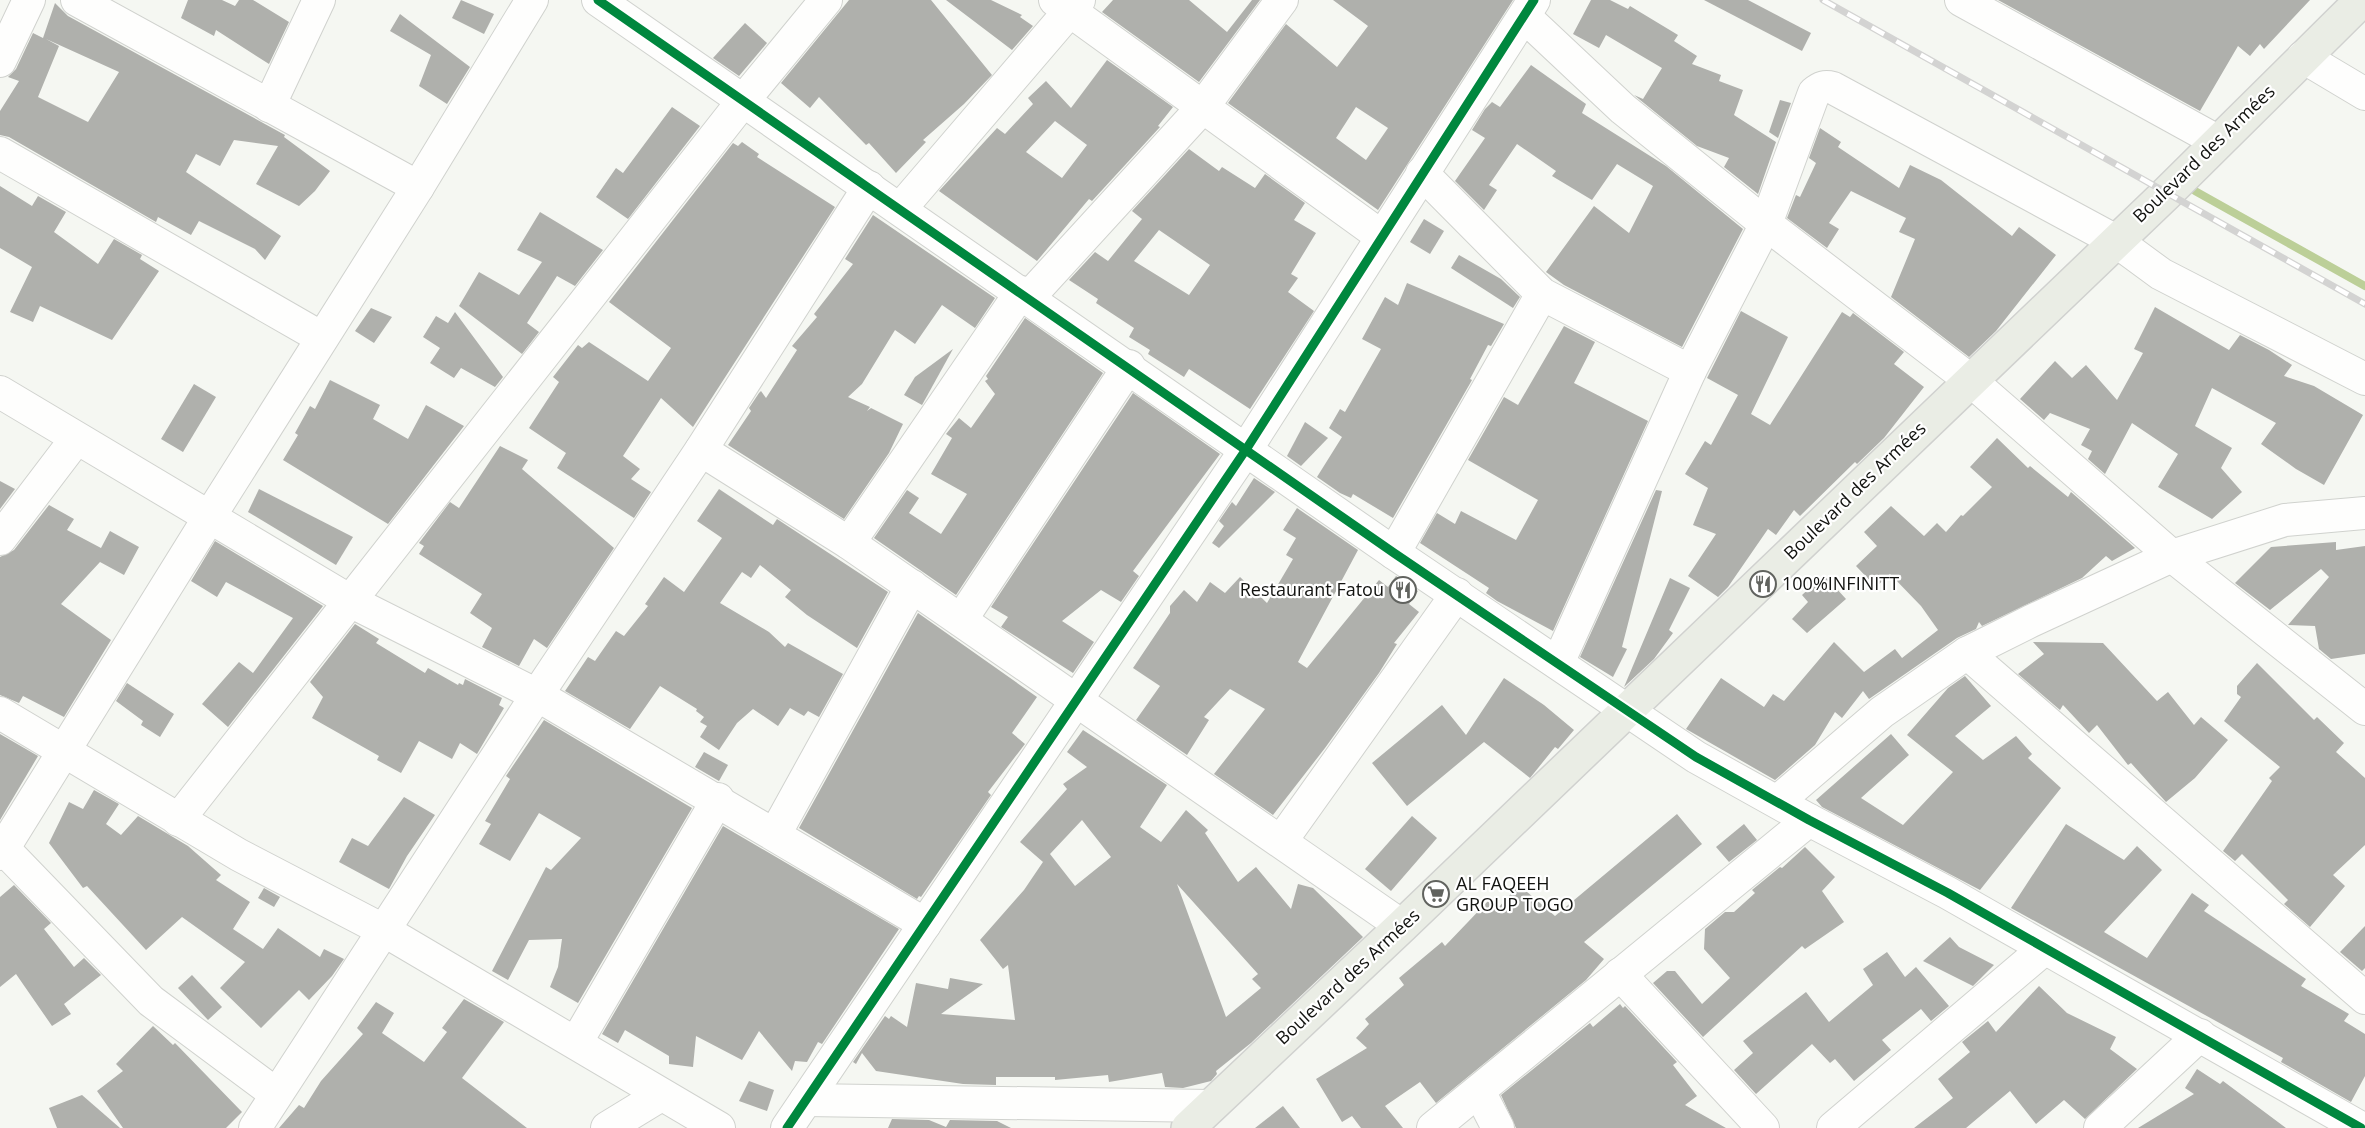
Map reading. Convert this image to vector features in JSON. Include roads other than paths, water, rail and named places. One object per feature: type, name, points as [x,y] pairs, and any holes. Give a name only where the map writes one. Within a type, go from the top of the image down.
[{"type":"main road","name":"Boulevard des Armées","points":[[1199,1117],[1402,926],[2116,241],[2362,0]]},
{"type":"street","points":[[0,61],[29,0]]},
{"type":"street","points":[[77,0],[418,187]]},
{"type":"street","points":[[269,106],[319,0]]},
{"type":"street","points":[[276,1094],[151,1001],[2,851],[418,187],[531,0]]},
{"type":"street","points":[[598,0],[1129,366],[1394,553],[1696,757],[1948,893],[2200,1035],[2359,1117]]},
{"type":"street","points":[[178,820],[352,602],[743,101],[826,0]]},
{"type":"street","points":[[849,543],[1025,295],[1202,108],[1282,0]]},
{"type":"street","points":[[1961,0],[2217,141]]},
{"type":"street","points":[[901,208],[1068,3],[1202,108],[1381,236]]},
{"type":"street","points":[[787,1128],[1247,448],[1381,236],[1530,8],[1623,109],[1766,224],[1970,380],[2172,556],[2365,709]]},
{"type":"street","points":[[2303,57],[2365,94]]},
{"type":"street","points":[[1558,663],[1690,371],[1766,224],[1814,93],[1827,86],[2116,241],[2161,274],[2365,379]]},
{"type":"street","points":[[0,153],[322,338]]},
{"type":"street","points":[[1422,173],[1542,294],[1690,371]]},
{"type":"street","points":[[255,1128],[537,695],[701,450],[869,187]]},
{"type":"street","points":[[1394,553],[1542,294]]},
{"type":"street","points":[[962,620],[1129,366]]},
{"type":"street","points":[[0,392],[352,602],[537,695],[718,799],[925,924]]},
{"type":"street","points":[[0,539],[76,439]]},
{"type":"street","points":[[701,450],[849,543],[1077,702],[1282,840],[1402,926]]},
{"type":"street","points":[[1778,801],[1882,712],[1967,653],[2172,556],[2285,520],[2341,513],[2365,513]]},
{"type":"street","points":[[775,834],[912,586]]},
{"type":"street","points":[[1282,840],[1457,594]]},
{"type":"street","points":[[1967,653],[2365,998]]},
{"type":"street","points":[[0,714],[248,860],[385,931],[719,1128]]},
{"type":"street","points":[[576,1043],[718,799]]},
{"type":"street","points":[[1433,1128],[1809,820]]},
{"type":"street","points":[[1833,1128],[2044,949]]},
{"type":"street","points":[[1620,974],[1763,1128]]},
{"type":"street","points":[[2100,1128],[2200,1035]]},
{"type":"street","points":[[1479,1092],[1498,1128]]},
{"type":"street","points":[[608,1128],[661,1095]]},
{"type":"street","points":[[806,1100],[1199,1117]]},
{"type":"waterway","points":[[2195,191],[2365,286]]},
{"type":"railway","points":[[1823,0],[2365,304]]},
{"type":"place","name":"100%INFINITT","points":[[1763,584]]},
{"type":"place","name":"Restaurant Fatou","points":[[1403,590]]},
{"type":"place","name":"AL FAQEEH GROUP TOGO","points":[[1436,894]]}]
